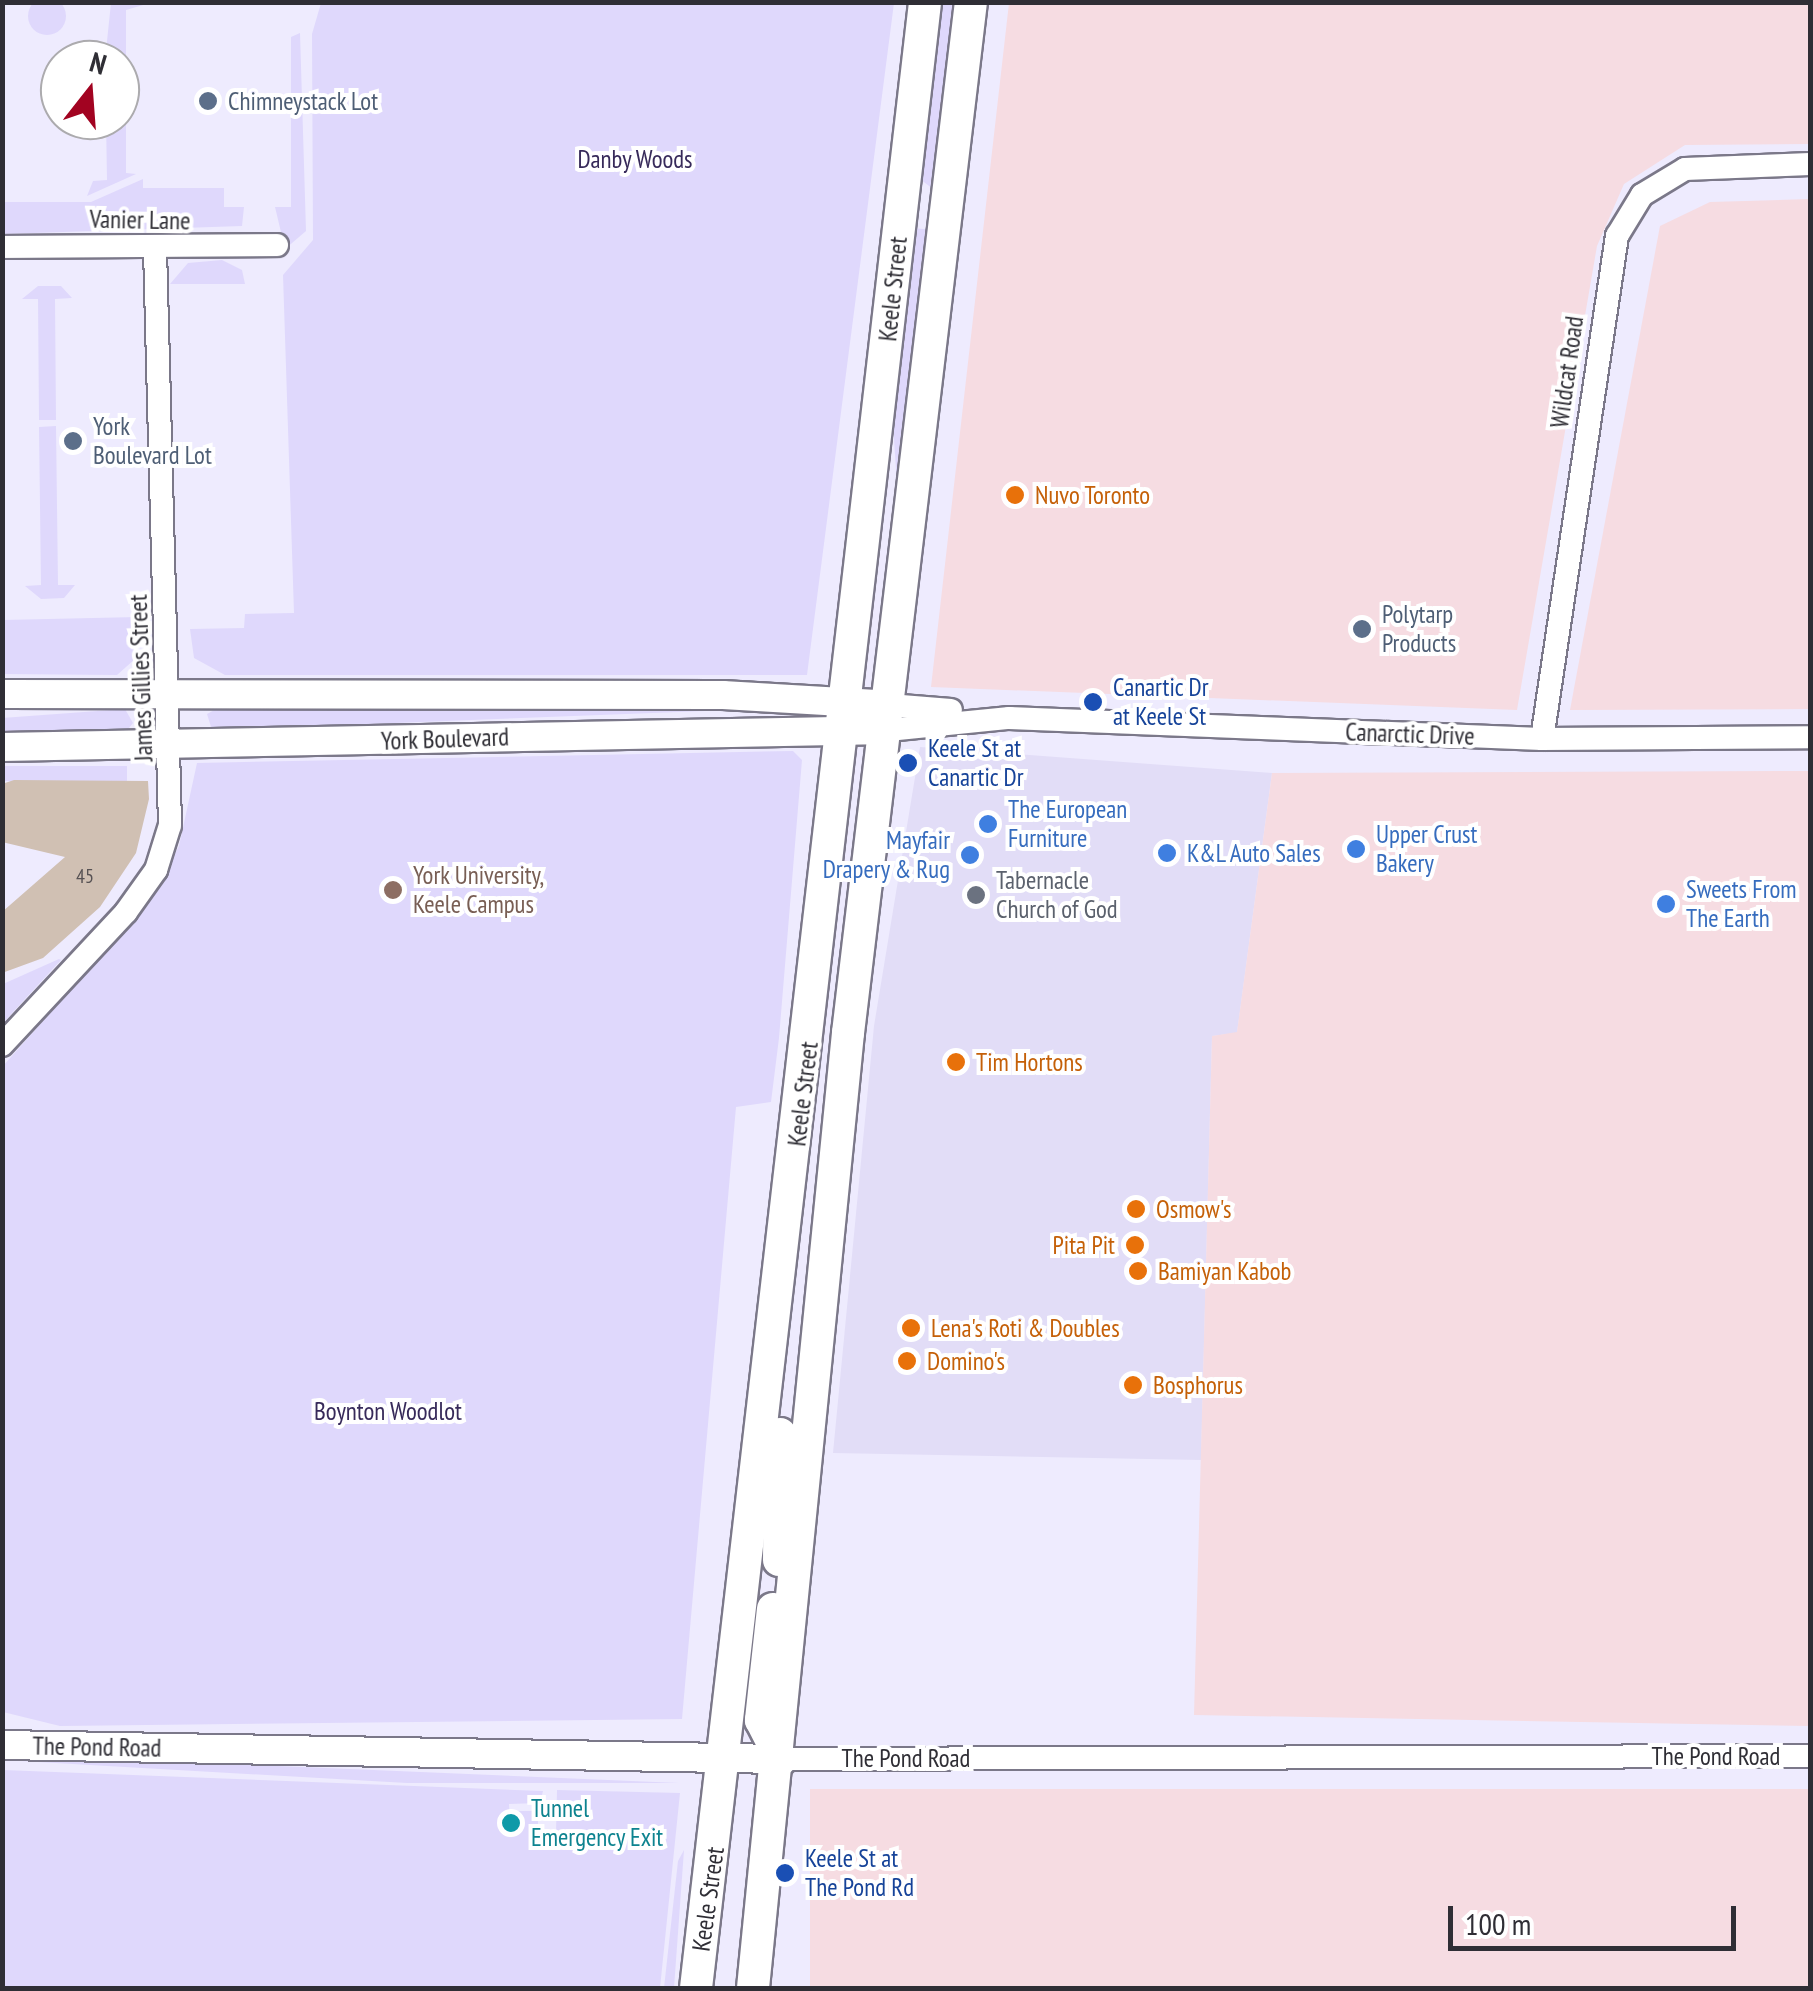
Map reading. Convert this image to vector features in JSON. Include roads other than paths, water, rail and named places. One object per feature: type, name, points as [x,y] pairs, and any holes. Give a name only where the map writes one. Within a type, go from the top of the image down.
[{"type":"main road","name":"Keele Street","points":[[696,1988],[847,716],[925,2]]},
{"type":"main road","name":"Keele Street","points":[[753,1988],[782,1759],[848,1033],[889,718],[971,2]]},
{"type":"main road","name":"Keele Street","points":[[904,199],[948,207]]},
{"type":"main road","points":[[775,1331],[780,1546],[761,1720],[782,1759]]},
{"type":"main road","points":[[716,1988],[732,1792],[726,1758]]},
{"type":"street","name":"Wildcat Road","points":[[1542,739],[1617,236],[1642,195],[1685,168],[1810,164]]},
{"type":"street","name":"Vanier Lane","points":[[2,248],[277,245]]},
{"type":"street","name":"James Gillies Street","points":[[2,1044],[156,870],[170,825],[155,249]]},
{"type":"street","name":"York Boulevard","points":[[2,694],[167,694],[889,718]]},
{"type":"street","name":"York Boulevard","points":[[2,746],[170,747],[847,716]]},
{"type":"street","name":"Canarctic Drive","points":[[889,718],[1009,718],[1542,739],[1810,738]]},
{"type":"street","name":"The Pond Road","points":[[2,1746],[782,1759],[1810,1756]]},
{"type":"place","name":"Chimneystack Lot","points":[[208,101]]},
{"type":"place","name":"York Boulevard Lot","points":[[73,441]]},
{"type":"place","name":"Nuvo Toronto","points":[[1015,495]]},
{"type":"place","name":"Polytarp Products","points":[[1362,629]]},
{"type":"place","name":"Canartic Dr at Keele St","points":[[1093,702]]},
{"type":"place","name":"Keele St at Canartic Dr","points":[[908,763]]},
{"type":"place","name":"The European Furniture","points":[[988,824]]},
{"type":"place","name":"Upper Crust Bakery","points":[[1356,849]]},
{"type":"place","name":"K&L Auto Sales","points":[[1167,853]]},
{"type":"place","name":"Mayfair Drapery & Rug","points":[[970,855]]},
{"type":"place","name":"York University, Keele Campus","points":[[393,890]]},
{"type":"place","name":"Tabernacle Church of God","points":[[976,895]]},
{"type":"place","name":"Sweets From The Earth","points":[[1666,904]]},
{"type":"place","name":"Tim Hortons","points":[[956,1062]]},
{"type":"place","name":"Osmow's","points":[[1136,1209]]},
{"type":"place","name":"Pita Pit","points":[[1135,1245]]},
{"type":"place","name":"Bamiyan Kabob","points":[[1138,1271]]},
{"type":"place","name":"Lena's Roti & Doubles","points":[[911,1328]]},
{"type":"place","name":"Domino's","points":[[907,1361]]},
{"type":"place","name":"Bosphorus","points":[[1133,1385]]},
{"type":"place","name":"Tunnel Emergency Exit","points":[[511,1823]]},
{"type":"place","name":"Keele St at The Pond Rd","points":[[785,1873]]},
{"type":"park label","name":"Danby Woods","points":[[635,159]]},
{"type":"park label","name":"Boynton Woodlot","points":[[388,1411]]}]
